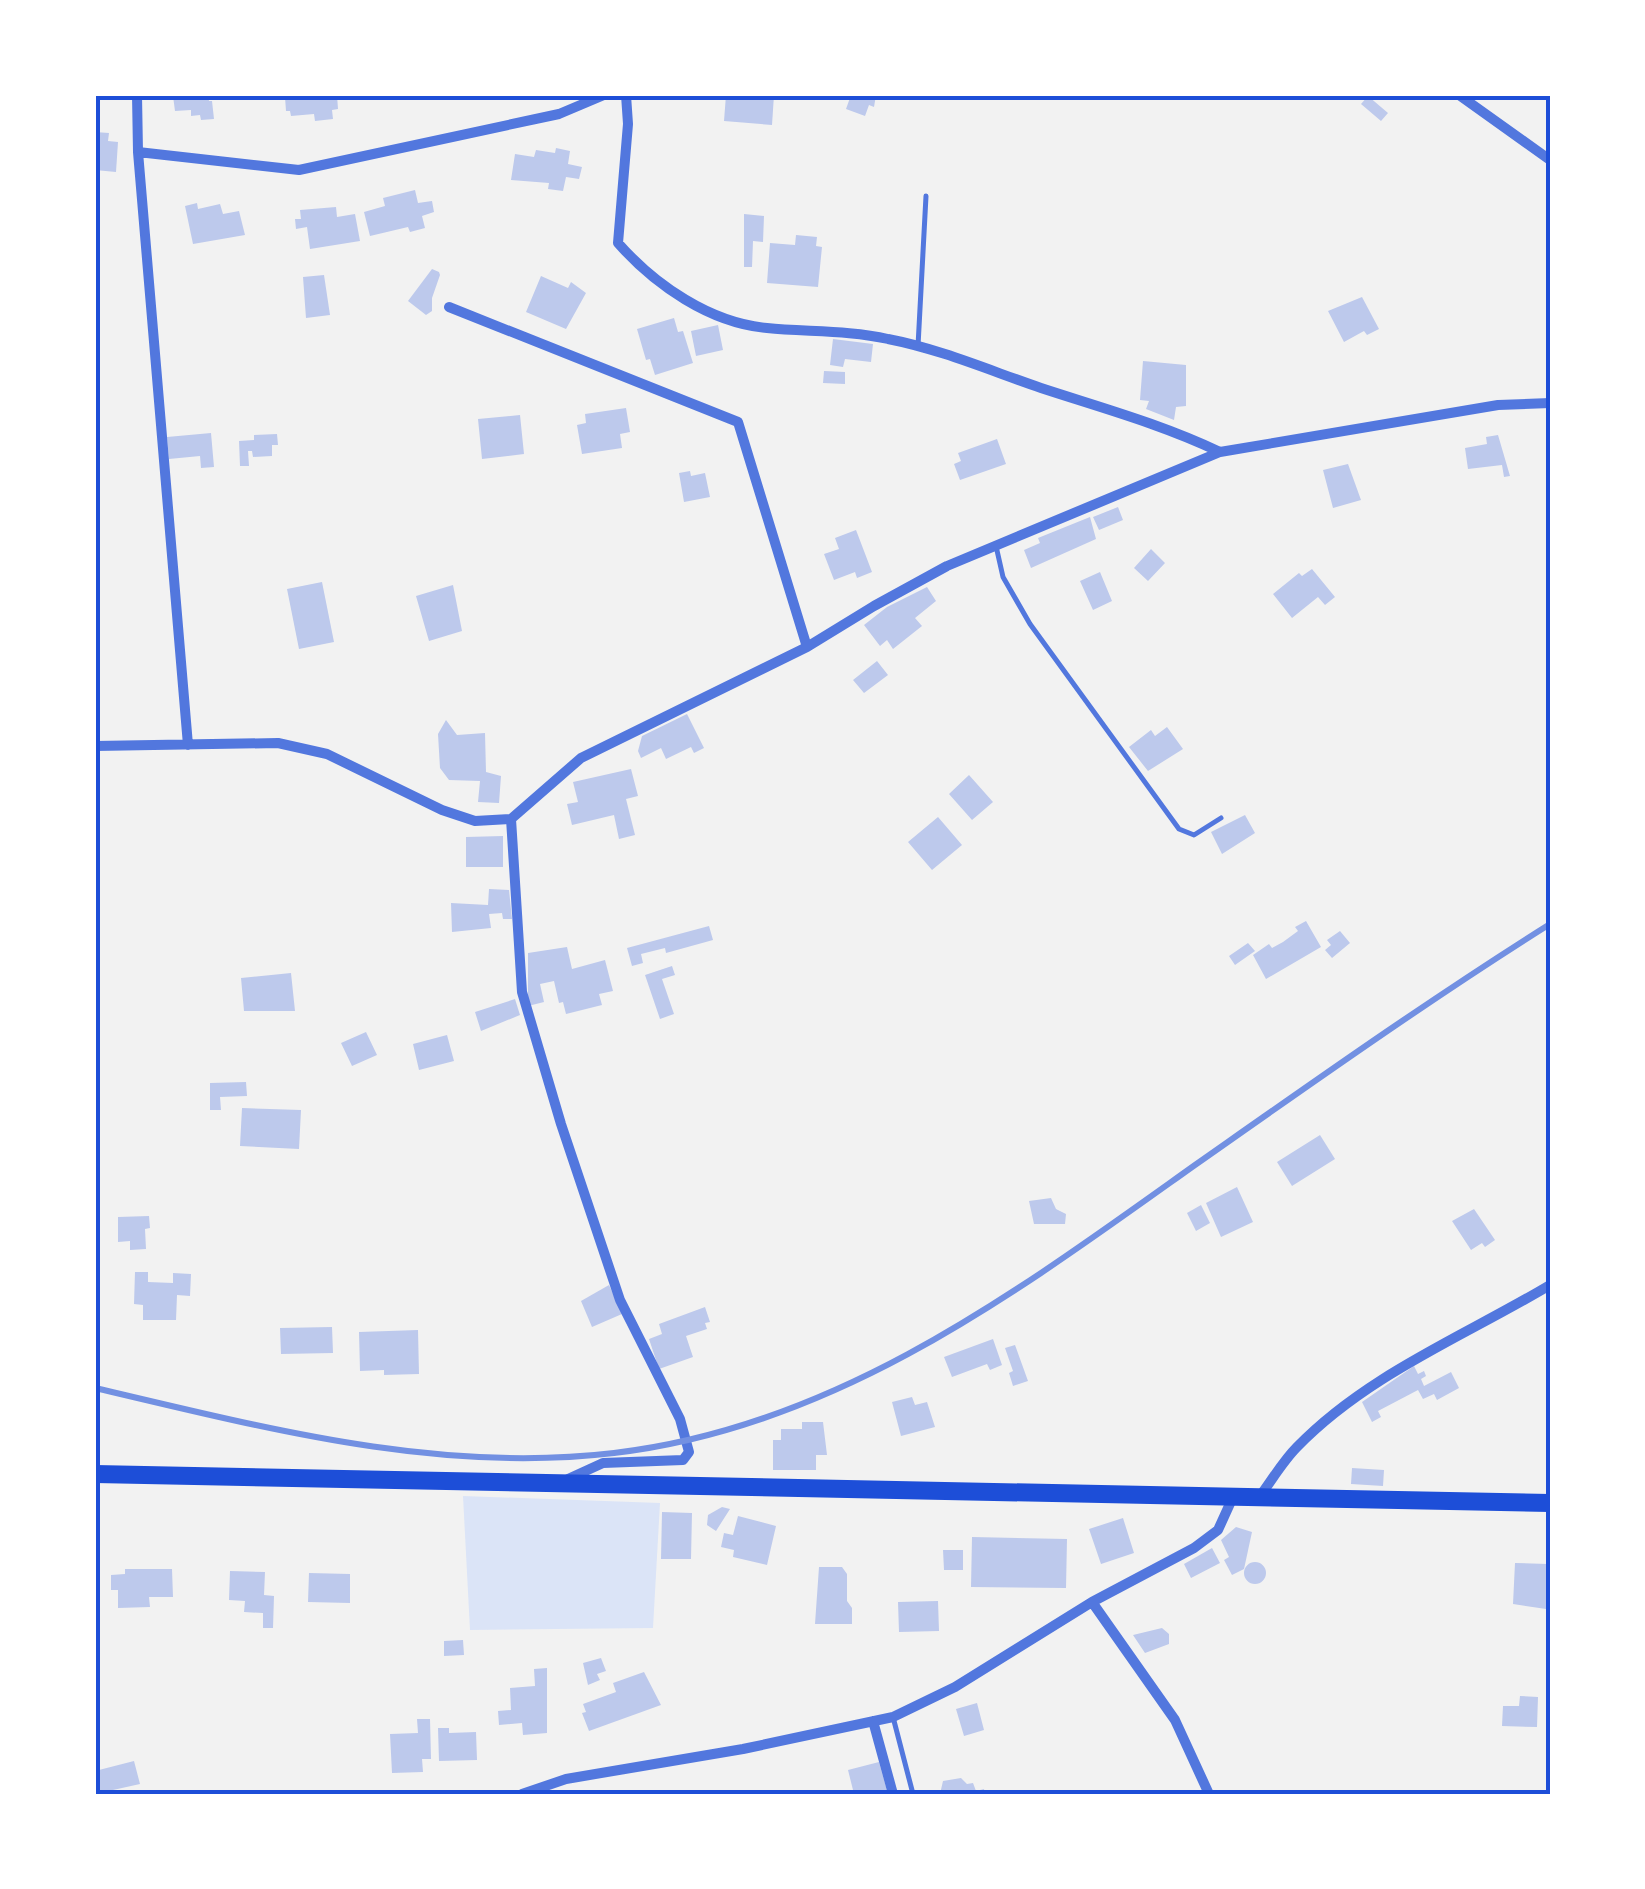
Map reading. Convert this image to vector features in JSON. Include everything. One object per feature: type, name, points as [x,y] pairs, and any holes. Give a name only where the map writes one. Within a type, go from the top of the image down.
[{"type":"main road","points":[[95,1474],[1550,1503]]},
{"type":"street","points":[[137,95],[138,152],[188,745]]},
{"type":"street","points":[[138,152],[299,170],[559,114],[604,95]]},
{"type":"street","points":[[626,95],[628,124],[618,243],[668,288],[729,322],[885,338],[918,346],[1094,406],[1161,424],[1220,452]]},
{"type":"street","points":[[1459,95],[1550,160]]},
{"type":"street","points":[[448,307],[738,422],[807,648]]},
{"type":"street","points":[[95,746],[278,743],[327,754],[442,810],[475,821],[512,819],[581,758],[807,648],[947,566],[1220,452],[1498,405],[1550,403]]},
{"type":"street","points":[[512,819],[522,992],[620,1300],[680,1418],[690,1452],[683,1460],[604,1463],[562,1482]]},
{"type":"street","points":[[1259,1497],[1297,1447],[1362,1392],[1402,1366],[1550,1286]]},
{"type":"street","points":[[522,1794],[566,1779],[893,1718],[1010,1656],[1092,1602],[1194,1548],[1218,1530],[1234,1496]]},
{"type":"street","points":[[1092,1602],[1175,1720],[1209,1794]]},
{"type":"street","points":[[873,1722],[892,1794]]},
{"type":"lane","points":[[918,346],[926,196]]},
{"type":"lane","points":[[996,546],[1003,577],[1030,624],[1179,830],[1194,836],[1221,818]]},
{"type":"lane","points":[[893,1718],[913,1794]]},
{"type":"shaded area","points":[[463,1496],[660,1503],[653,1628],[470,1630]]},
{"type":"building","points":[[208,95],[214,119],[201,120],[200,115],[191,116],[191,110],[175,111],[173,96]]},
{"type":"building","points":[[288,95],[337,95],[338,109],[332,110],[333,119],[315,121],[314,114],[291,116],[286,111]]},
{"type":"building","points":[[726,95],[774,95],[772,125],[724,121]]},
{"type":"building","points":[[851,95],[876,95],[874,107],[869,105],[865,116],[846,109]]},
{"type":"building","points":[[1368,96],[1388,113],[1381,121],[1361,104]]},
{"type":"building","points":[[95,132],[109,133],[108,141],[118,142],[116,172],[95,170]]},
{"type":"building","points":[[556,148],[570,151],[568,164],[582,167],[579,179],[566,177],[563,191],[548,189],[549,183],[511,180],[515,154],[534,157],[536,150],[555,153]]},
{"type":"building","points":[[415,190],[418,203],[432,201],[434,212],[422,216],[425,228],[410,232],[408,227],[370,236],[364,212],[385,206],[383,198]]},
{"type":"building","points":[[197,203],[198,209],[220,204],[223,214],[239,211],[245,235],[193,244],[185,206]]},
{"type":"building","points":[[336,207],[337,217],[355,214],[360,241],[310,249],[307,227],[296,229],[295,219],[301,219],[300,210]]},
{"type":"building","points":[[744,214],[764,216],[763,242],[753,241],[752,267],[744,267]]},
{"type":"building","points":[[796,235],[817,237],[816,246],[822,247],[818,287],[767,283],[770,243],[795,245]]},
{"type":"building","points":[[432,269],[440,275],[432,311],[426,315],[408,301]]},
{"type":"building","points":[[324,275],[330,315],[306,318],[303,277]]},
{"type":"building","points":[[541,276],[568,288],[571,282],[586,293],[566,329],[526,312]]},
{"type":"building","points":[[1362,297],[1379,329],[1367,335],[1364,331],[1344,342],[1328,311]]},
{"type":"building","points":[[674,318],[678,332],[683,331],[693,363],[655,375],[637,329]]},
{"type":"building","points":[[718,325],[723,350],[696,356],[691,331]]},
{"type":"building","points":[[833,339],[873,344],[871,362],[845,359],[843,367],[830,365]]},
{"type":"building","points":[[1143,361],[1186,365],[1186,406],[1176,407],[1174,420],[1146,409],[1149,401],[1140,400]]},
{"type":"building","points":[[824,371],[845,372],[845,384],[823,383]]},
{"type":"building","points":[[626,408],[630,432],[620,434],[622,448],[582,454],[577,425],[586,423],[585,414]]},
{"type":"building","points":[[520,415],[524,454],[482,459],[478,419]]},
{"type":"building","points":[[211,433],[214,467],[201,468],[200,456],[169,459],[167,437]]},
{"type":"building","points":[[277,434],[278,445],[272,445],[272,456],[253,457],[252,451],[248,451],[249,466],[240,466],[239,441],[254,440],[254,435]]},
{"type":"building","points":[[1498,435],[1510,476],[1504,477],[1502,465],[1468,469],[1465,448],[1487,444],[1486,437]]},
{"type":"building","points":[[997,439],[1006,464],[960,480],[954,464],[961,461],[958,453]]},
{"type":"building","points":[[1348,464],[1361,500],[1333,508],[1323,470]]},
{"type":"building","points":[[690,471],[691,476],[705,473],[710,497],[684,502],[679,473]]},
{"type":"building","points":[[1118,507],[1123,520],[1099,530],[1093,517]]},
{"type":"building","points":[[1090,517],[1096,539],[1031,568],[1024,550],[1040,543],[1038,538]]},
{"type":"building","points":[[856,530],[872,572],[857,578],[855,572],[834,580],[824,554],[839,549],[835,538]]},
{"type":"building","points":[[1151,549],[1165,563],[1148,581],[1134,568]]},
{"type":"building","points":[[1312,569],[1335,597],[1325,605],[1318,597],[1292,618],[1273,594],[1299,573],[1302,576]]},
{"type":"building","points":[[1100,572],[1112,601],[1093,610],[1080,581]]},
{"type":"building","points":[[322,582],[334,642],[299,649],[287,589]]},
{"type":"building","points":[[453,585],[462,631],[429,641],[416,596]]},
{"type":"building","points":[[927,587],[936,601],[915,618],[922,626],[893,649],[887,640],[880,646],[864,625],[887,607]]},
{"type":"building","points":[[877,661],[888,675],[864,693],[853,680]]},
{"type":"building","points":[[687,714],[704,748],[694,753],[691,747],[666,759],[661,748],[641,758],[638,751],[642,736]]},
{"type":"building","points":[[446,720],[457,735],[485,733],[486,772],[501,776],[499,803],[478,802],[480,781],[449,780],[440,768],[438,734]]},
{"type":"building","points":[[1167,727],[1183,749],[1148,771],[1129,747],[1151,730],[1155,736]]},
{"type":"building","points":[[631,769],[638,796],[626,799],[635,835],[619,839],[614,815],[572,825],[567,804],[578,802],[573,782]]},
{"type":"building","points":[[969,775],[993,802],[972,820],[949,794]]},
{"type":"building","points":[[1245,815],[1255,833],[1222,854],[1211,832]]},
{"type":"building","points":[[938,817],[962,845],[932,870],[908,842]]},
{"type":"building","points":[[503,836],[503,867],[466,867],[466,837]]},
{"type":"building","points":[[489,889],[509,890],[512,919],[503,919],[502,913],[489,914],[491,928],[452,932],[451,903],[488,905]]},
{"type":"building","points":[[1306,921],[1321,947],[1266,979],[1253,955],[1269,944],[1272,948],[1283,942]]},
{"type":"building","points":[[709,926],[713,940],[666,953],[665,948],[641,954],[643,963],[632,966],[627,948]]},
{"type":"building","points":[[1340,931],[1350,943],[1332,958],[1325,950],[1331,945],[1327,940]]},
{"type":"building","points":[[1248,943],[1255,951],[1235,965],[1229,956]]},
{"type":"building","points":[[567,947],[572,969],[605,960],[613,991],[599,994],[602,1005],[566,1014],[554,981],[540,984],[544,1002],[528,1006],[528,953]]},
{"type":"building","points":[[672,966],[675,975],[662,979],[674,1014],[660,1019],[645,975]]},
{"type":"building","points":[[291,973],[295,1011],[244,1011],[241,978]]},
{"type":"building","points":[[515,999],[520,1015],[481,1031],[475,1012]]},
{"type":"building","points":[[366,1032],[377,1055],[352,1066],[341,1043]]},
{"type":"building","points":[[447,1035],[454,1061],[419,1070],[413,1044]]},
{"type":"building","points":[[246,1082],[247,1096],[220,1097],[221,1110],[210,1110],[210,1083]]},
{"type":"building","points":[[242,1108],[301,1110],[299,1149],[240,1146]]},
{"type":"building","points":[[1320,1135],[1335,1159],[1292,1186],[1277,1162]]},
{"type":"building","points":[[1237,1187],[1253,1222],[1221,1237],[1206,1203]]},
{"type":"building","points":[[1051,1198],[1056,1209],[1066,1214],[1065,1224],[1034,1224],[1029,1201]]},
{"type":"building","points":[[1201,1205],[1210,1223],[1196,1231],[1187,1213]]},
{"type":"building","points":[[1474,1209],[1495,1240],[1471,1250],[1452,1221]]},
{"type":"building","points":[[149,1216],[146,1249],[130,1250],[130,1241],[118,1242],[118,1217]]},
{"type":"building","points":[[135,1272],[148,1272],[148,1282],[173,1283],[173,1273],[191,1274],[190,1296],[177,1295],[176,1320],[143,1320],[143,1305],[134,1304]]},
{"type":"building","points":[[609,1285],[622,1314],[592,1327],[581,1301]]},
{"type":"building","points":[[705,1307],[710,1322],[705,1323],[707,1329],[686,1336],[693,1357],[659,1369],[649,1339],[662,1334],[659,1324]]},
{"type":"building","points":[[332,1327],[333,1353],[281,1354],[280,1328]]},
{"type":"building","points":[[418,1330],[419,1374],[360,1371],[359,1332]]},
{"type":"building","points":[[993,1339],[1002,1365],[990,1370],[987,1364],[952,1377],[944,1357]]},
{"type":"building","points":[[1015,1345],[1028,1381],[1013,1386],[1009,1373],[1013,1371],[1005,1348]]},
{"type":"building","points":[[1414,1366],[1418,1374],[1424,1371],[1424,1386],[1451,1372],[1459,1388],[1437,1400],[1434,1394],[1423,1399],[1418,1390],[1378,1411],[1381,1417],[1372,1422],[1362,1402]]},
{"type":"building","points":[[912,1397],[915,1405],[927,1402],[935,1427],[901,1436],[892,1402]]},
{"type":"building","points":[[802,1422],[823,1422],[827,1455],[816,1455],[816,1470],[773,1470],[773,1440],[781,1440],[781,1429],[802,1429]]},
{"type":"building","points":[[1352,1468],[1384,1470],[1383,1486],[1351,1484]]},
{"type":"building","points":[[722,1507],[730,1509],[716,1531],[707,1525],[708,1515]]},
{"type":"building","points":[[662,1512],[692,1513],[691,1559],[661,1559]]},
{"type":"building","points":[[738,1516],[776,1526],[767,1565],[733,1557],[734,1550],[721,1547],[724,1533],[733,1535]]},
{"type":"building","points":[[1123,1518],[1134,1553],[1101,1564],[1089,1529]]},
{"type":"building","points":[[1236,1527],[1252,1532],[1244,1569],[1232,1575],[1224,1560],[1229,1557],[1221,1540]]},
{"type":"building","points":[[972,1537],[1067,1539],[1066,1588],[971,1587]]},
{"type":"building","points":[[1212,1548],[1220,1563],[1191,1578],[1184,1564]]},
{"type":"building","points":[[943,1550],[963,1550],[963,1570],[944,1570]]},
{"type":"building","points":[[1255,1562],[1263,1565],[1263,1581],[1255,1584],[1247,1581],[1244,1573],[1247,1565]]},
{"type":"building","points":[[1515,1563],[1548,1564],[1546,1609],[1513,1604]]},
{"type":"building","points":[[819,1567],[842,1567],[847,1574],[852,1624],[815,1624]]},
{"type":"building","points":[[125,1569],[172,1569],[173,1597],[149,1597],[150,1607],[118,1608],[118,1590],[111,1590],[111,1575],[125,1574]]},
{"type":"building","points":[[230,1571],[265,1572],[264,1595],[274,1596],[273,1628],[263,1628],[263,1613],[244,1612],[245,1601],[229,1600]]},
{"type":"building","points":[[309,1573],[350,1574],[350,1603],[308,1602]]},
{"type":"building","points":[[938,1601],[939,1631],[899,1632],[898,1602]]},
{"type":"building","points":[[1162,1628],[1169,1634],[1169,1644],[1145,1653],[1133,1635]]},
{"type":"building","points":[[463,1640],[464,1655],[444,1656],[444,1641]]},
{"type":"building","points":[[601,1658],[606,1671],[597,1674],[600,1680],[588,1685],[583,1663]]},
{"type":"building","points":[[547,1668],[547,1733],[523,1735],[522,1723],[499,1725],[498,1711],[511,1710],[510,1688],[535,1686],[534,1669]]},
{"type":"building","points":[[644,1672],[661,1705],[589,1731],[583,1704],[616,1692],[613,1683]]},
{"type":"building","points":[[1520,1696],[1538,1697],[1537,1727],[1502,1726],[1503,1706],[1519,1706]]},
{"type":"building","points":[[977,1703],[984,1730],[964,1736],[956,1709]]},
{"type":"building","points":[[417,1719],[430,1719],[431,1759],[422,1759],[423,1772],[392,1773],[390,1734],[418,1733]]},
{"type":"building","points":[[438,1728],[449,1728],[449,1733],[476,1732],[477,1760],[439,1761]]},
{"type":"building","points":[[134,1761],[140,1784],[95,1794],[95,1771]]},
{"type":"building","points":[[879,1762],[888,1794],[854,1794],[848,1770]]},
{"type":"building","points":[[961,1778],[967,1784],[973,1783],[976,1791],[984,1789],[985,1794],[940,1794],[943,1781]]},
{"type":"railway","points":[[95,1388],[288,1432],[417,1452],[482,1457],[614,1453],[696,1438],[774,1415],[849,1384],[992,1305],[1371,1042],[1550,924]]}]
